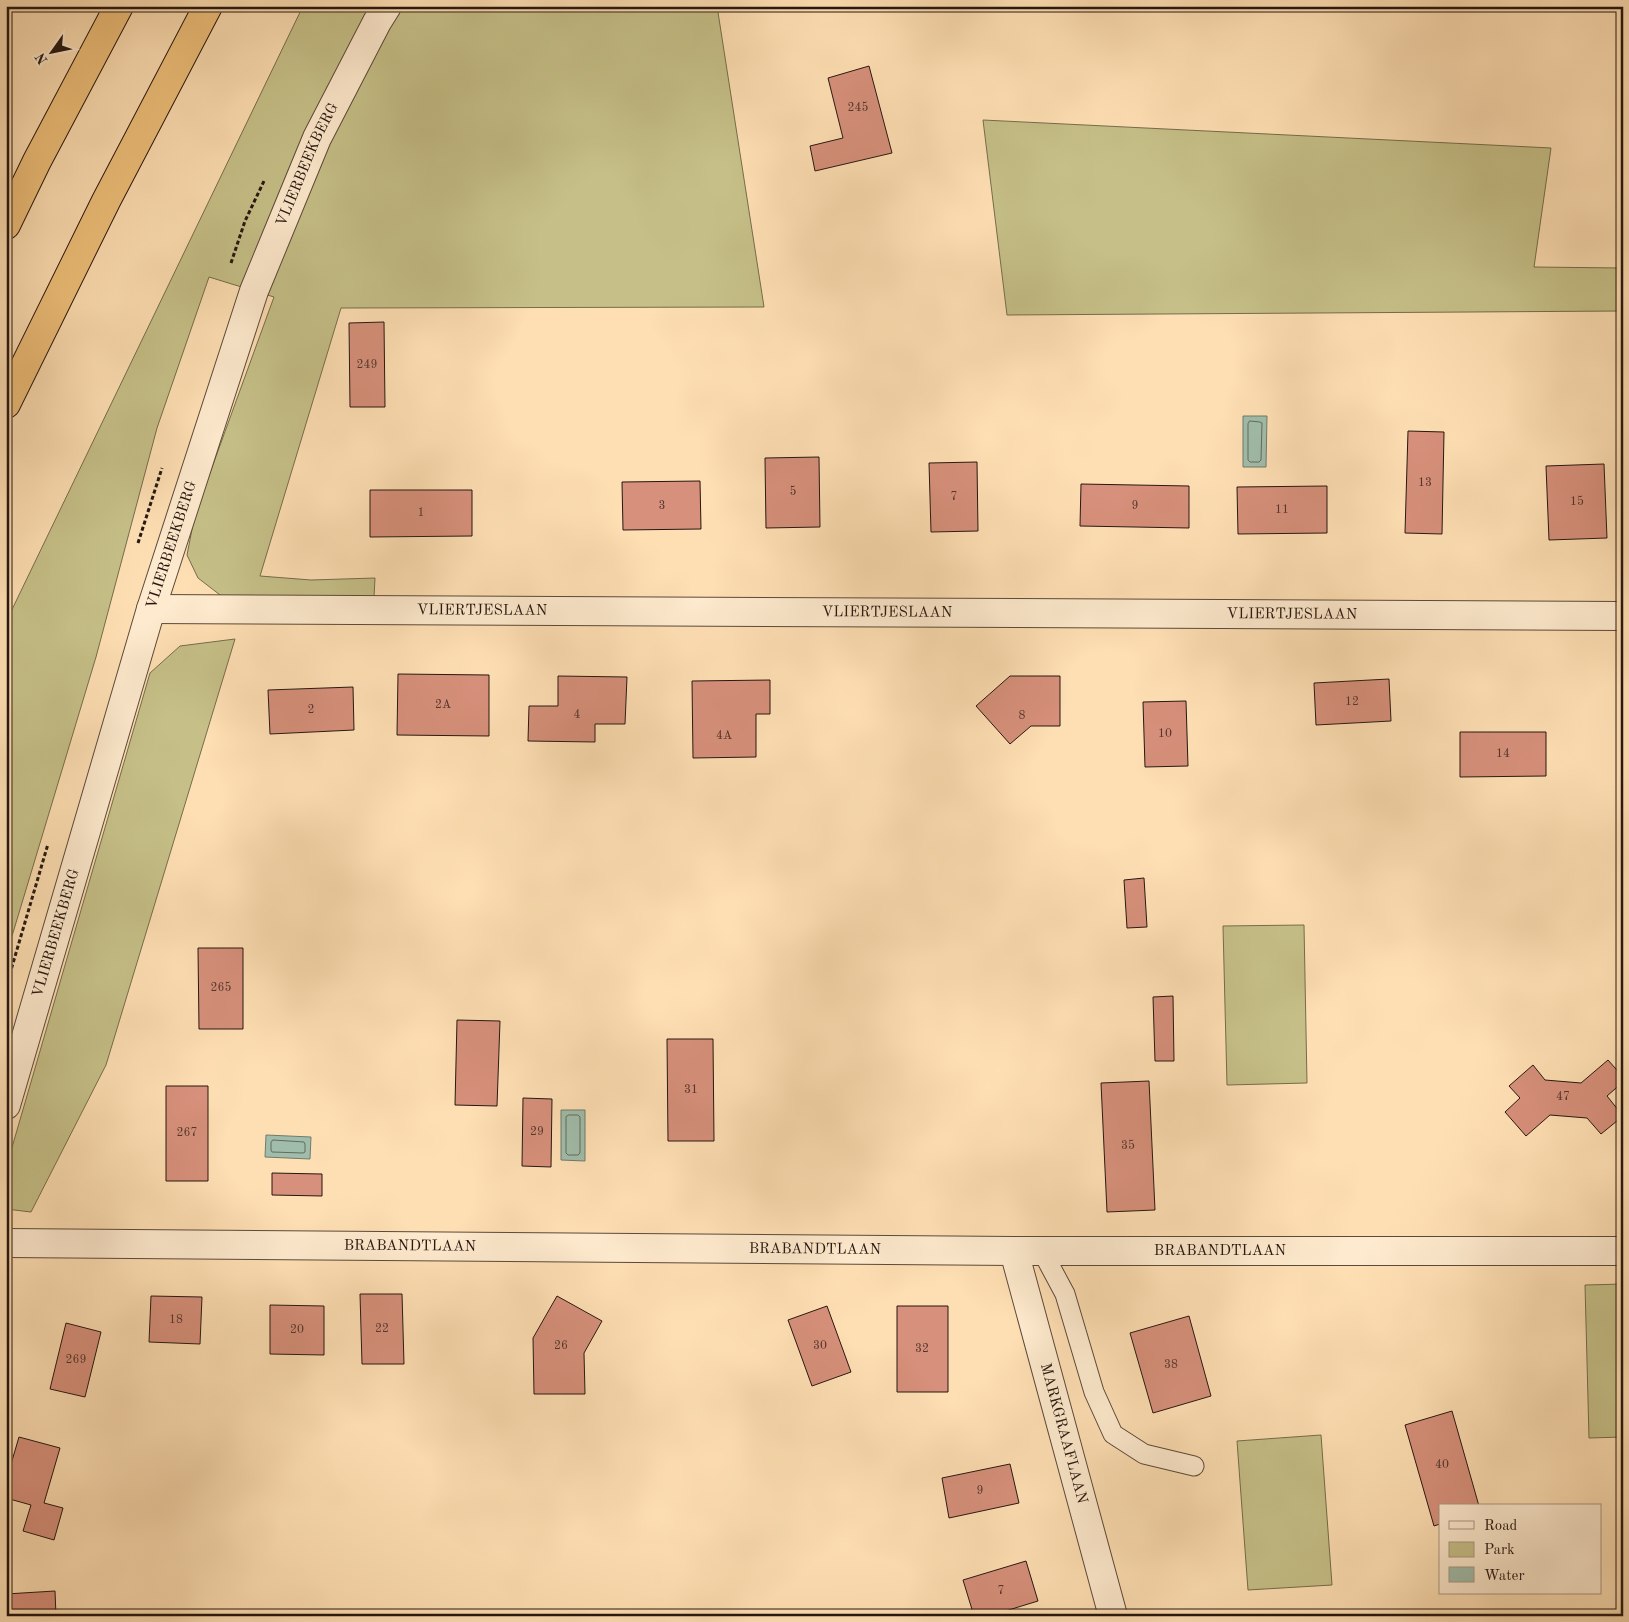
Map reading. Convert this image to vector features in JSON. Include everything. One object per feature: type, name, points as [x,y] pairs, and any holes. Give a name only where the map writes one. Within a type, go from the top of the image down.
[{"type":"highway","points":[[6,225],[37,161],[119,6]]},
{"type":"highway","points":[[6,404],[106,201],[208,6]]},
{"type":"street","name":"VLIERBEEKBERG","points":[[6,1105],[151,610],[254,291],[317,138],[377,22],[388,6]]},
{"type":"street","name":"VLIERTJESLAAN","points":[[151,610],[1623,616]]},
{"type":"street","name":"BRABANDTLAAN","points":[[6,1243],[1014,1251],[1623,1251]]},
{"type":"street","name":"MARKGRAAFLAAN","points":[[1014,1251],[1113,1616]]},
{"type":"lane","points":[[1042,1251],[1065,1294],[1094,1392],[1113,1434],[1144,1454],[1194,1466]]},
{"type":"green space","points":[[303,6],[717,6],[764,307],[341,308],[260,576],[311,580],[375,578],[374,597],[224,598],[198,578],[187,555],[195,514],[274,297],[209,277],[157,428],[96,657],[6,956],[6,622]]},
{"type":"green space","points":[[983,120],[1551,148],[1534,267],[1623,268],[1623,311],[1007,315]]},
{"type":"green space","points":[[235,639],[106,1065],[31,1212],[6,1209],[6,1168],[150,673],[180,646]]},
{"type":"green space","points":[[1304,925],[1307,1083],[1227,1085],[1223,926]]},
{"type":"green space","points":[[1623,1284],[1623,1437],[1589,1438],[1585,1285]]},
{"type":"green space","points":[[1321,1435],[1332,1585],[1248,1590],[1237,1441]]},
{"type":"water","points":[[1243,416],[1267,416],[1266,467],[1243,467]]},
{"type":"water","points":[[561,1110],[585,1110],[585,1161],[561,1160]]},
{"type":"water","points":[[266,1135],[311,1137],[310,1159],[265,1157]]},
{"type":"building","points":[[869,66],[892,153],[815,171],[810,146],[843,138],[828,78]]},
{"type":"building","points":[[384,322],[385,407],[350,407],[349,323]]},
{"type":"building","points":[[1408,431],[1444,432],[1442,534],[1405,533]]},
{"type":"building","points":[[819,457],[820,527],[766,528],[765,458]]},
{"type":"building","points":[[977,462],[978,531],[931,532],[929,463]]},
{"type":"building","points":[[1604,464],[1607,538],[1549,540],[1546,466]]},
{"type":"building","points":[[700,481],[701,529],[623,530],[622,482]]},
{"type":"building","points":[[1081,484],[1189,486],[1189,528],[1080,526]]},
{"type":"building","points":[[1327,486],[1327,533],[1238,534],[1237,487]]},
{"type":"building","points":[[370,490],[472,490],[472,536],[370,537]]},
{"type":"building","points":[[398,674],[489,675],[489,736],[397,735]]},
{"type":"building","points":[[558,676],[627,677],[625,724],[595,724],[595,742],[528,741],[529,706],[558,706]]},
{"type":"building","points":[[1010,676],[1060,676],[1060,726],[1031,726],[1010,744],[976,706]]},
{"type":"building","points":[[1389,679],[1391,721],[1316,725],[1314,683]]},
{"type":"building","points":[[770,680],[770,714],[756,714],[756,757],[693,758],[692,681]]},
{"type":"building","points":[[353,687],[354,730],[270,734],[268,690]]},
{"type":"building","points":[[1186,701],[1188,766],[1145,767],[1143,702]]},
{"type":"building","points":[[1460,732],[1546,732],[1546,776],[1460,777]]},
{"type":"building","points":[[1144,878],[1147,927],[1127,928],[1124,880]]},
{"type":"building","points":[[198,948],[243,948],[243,1029],[199,1029]]},
{"type":"building","points":[[1173,996],[1174,1061],[1155,1061],[1153,997]]},
{"type":"building","points":[[457,1020],[500,1021],[497,1106],[455,1105]]},
{"type":"building","points":[[667,1039],[713,1039],[714,1141],[668,1141]]},
{"type":"building","points":[[1608,1060],[1623,1077],[1623,1082],[1607,1096],[1623,1116],[1601,1134],[1587,1118],[1550,1115],[1526,1136],[1505,1112],[1520,1098],[1509,1086],[1533,1065],[1545,1080],[1581,1083]]},
{"type":"building","points":[[1149,1081],[1155,1210],[1107,1212],[1101,1083]]},
{"type":"building","points":[[166,1086],[208,1086],[208,1181],[166,1181]]},
{"type":"building","points":[[523,1098],[552,1099],[551,1167],[522,1166]]},
{"type":"building","points":[[272,1173],[322,1174],[322,1196],[272,1195]]},
{"type":"building","points":[[360,1294],[402,1294],[404,1364],[362,1364]]},
{"type":"building","points":[[151,1296],[202,1297],[200,1344],[149,1342]]},
{"type":"building","points":[[557,1296],[602,1321],[584,1353],[585,1394],[534,1394],[533,1338]]},
{"type":"building","points":[[270,1305],[324,1306],[324,1355],[270,1354]]},
{"type":"building","points":[[827,1306],[851,1372],[812,1386],[788,1320]]},
{"type":"building","points":[[897,1306],[948,1306],[948,1392],[897,1392]]},
{"type":"building","points":[[1189,1316],[1211,1396],[1153,1413],[1130,1333]]},
{"type":"building","points":[[66,1323],[101,1332],[85,1397],[50,1389]]},
{"type":"building","points":[[1452,1411],[1478,1504],[1439,1504],[1439,1524],[1434,1526],[1405,1425]]},
{"type":"building","points":[[19,1437],[60,1448],[44,1503],[63,1508],[54,1540],[23,1531],[31,1505],[6,1498],[6,1481]]},
{"type":"building","points":[[1010,1464],[1019,1503],[949,1518],[942,1478]]},
{"type":"building","points":[[1026,1561],[1038,1601],[989,1616],[974,1616],[963,1580]]},
{"type":"building","points":[[55,1591],[56,1616],[6,1616],[6,1594]]}]
